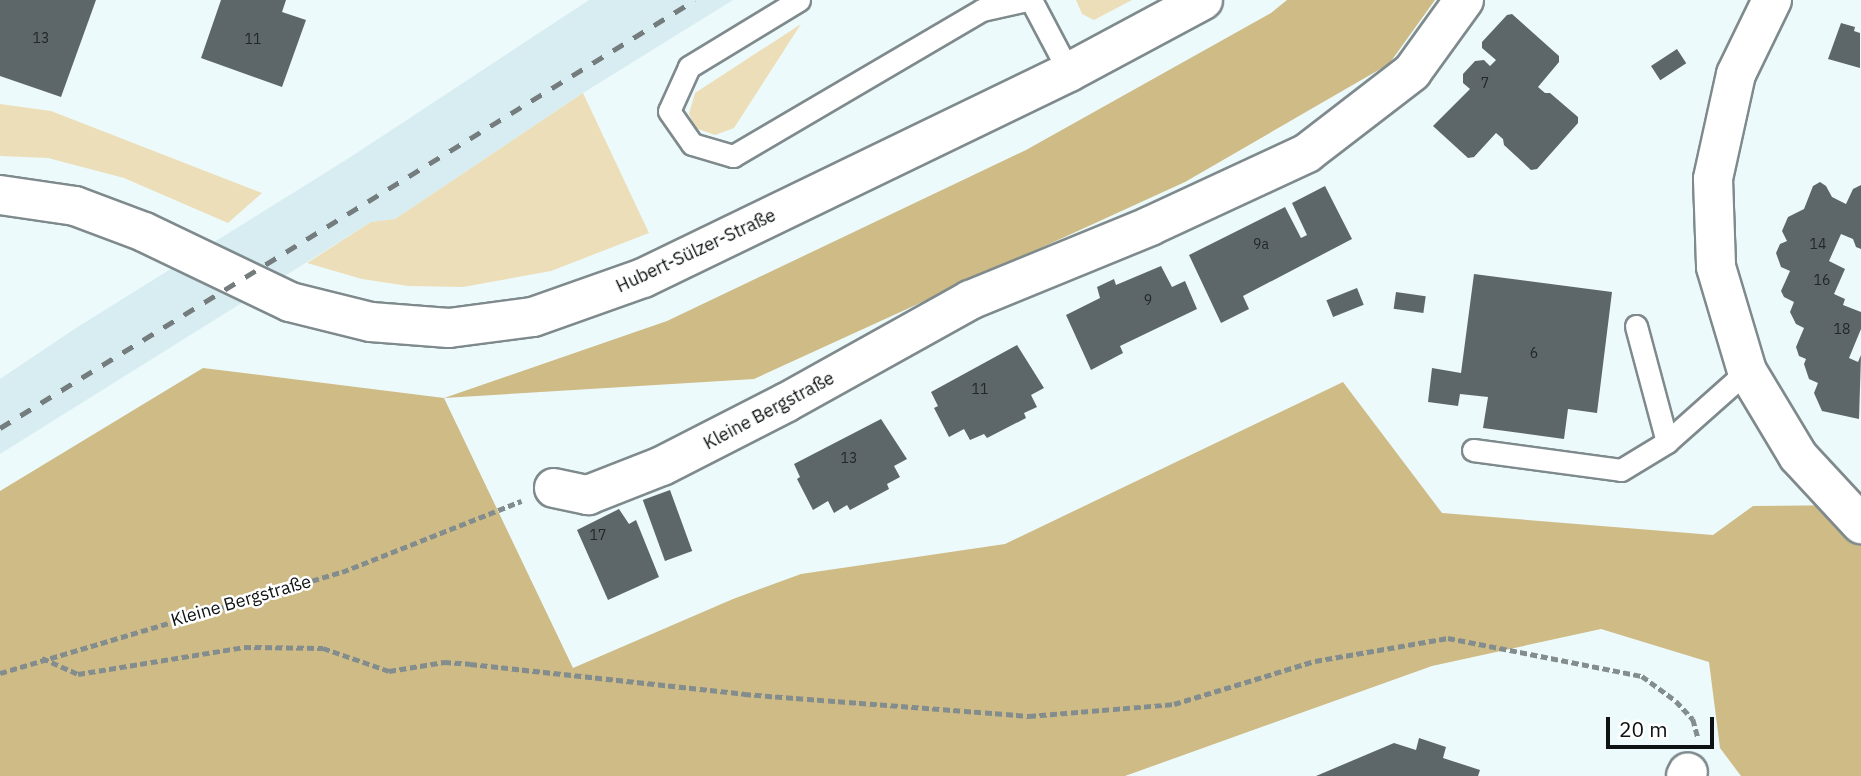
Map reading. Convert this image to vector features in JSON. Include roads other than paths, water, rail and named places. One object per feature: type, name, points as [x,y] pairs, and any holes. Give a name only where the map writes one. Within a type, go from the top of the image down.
[{"type":"street","name":"Hubert-Sülzer-Straße","points":[[0,195],[75,206],[144,232],[290,302],[371,322],[449,328],[533,317],[643,278],[1069,72],[1203,0]]},
{"type":"street","name":"Kleine Bergstraße","points":[[554,488],[588,495],[662,466],[787,402],[970,300],[1150,226],[1307,153],[1412,72],[1464,0]]},
{"type":"street","points":[[1772,0],[1736,74],[1713,179],[1716,267],[1746,371],[1798,456],[1861,524]]},
{"type":"lane","points":[[799,0],[690,67],[669,111],[692,144],[733,156],[982,10],[1029,0],[1069,72]]},
{"type":"lane","points":[[1636,326],[1667,442]]},
{"type":"lane","points":[[1473,450],[1621,470],[1667,442],[1746,371]]},
{"type":"railway","points":[[0,428],[695,0]]}]
